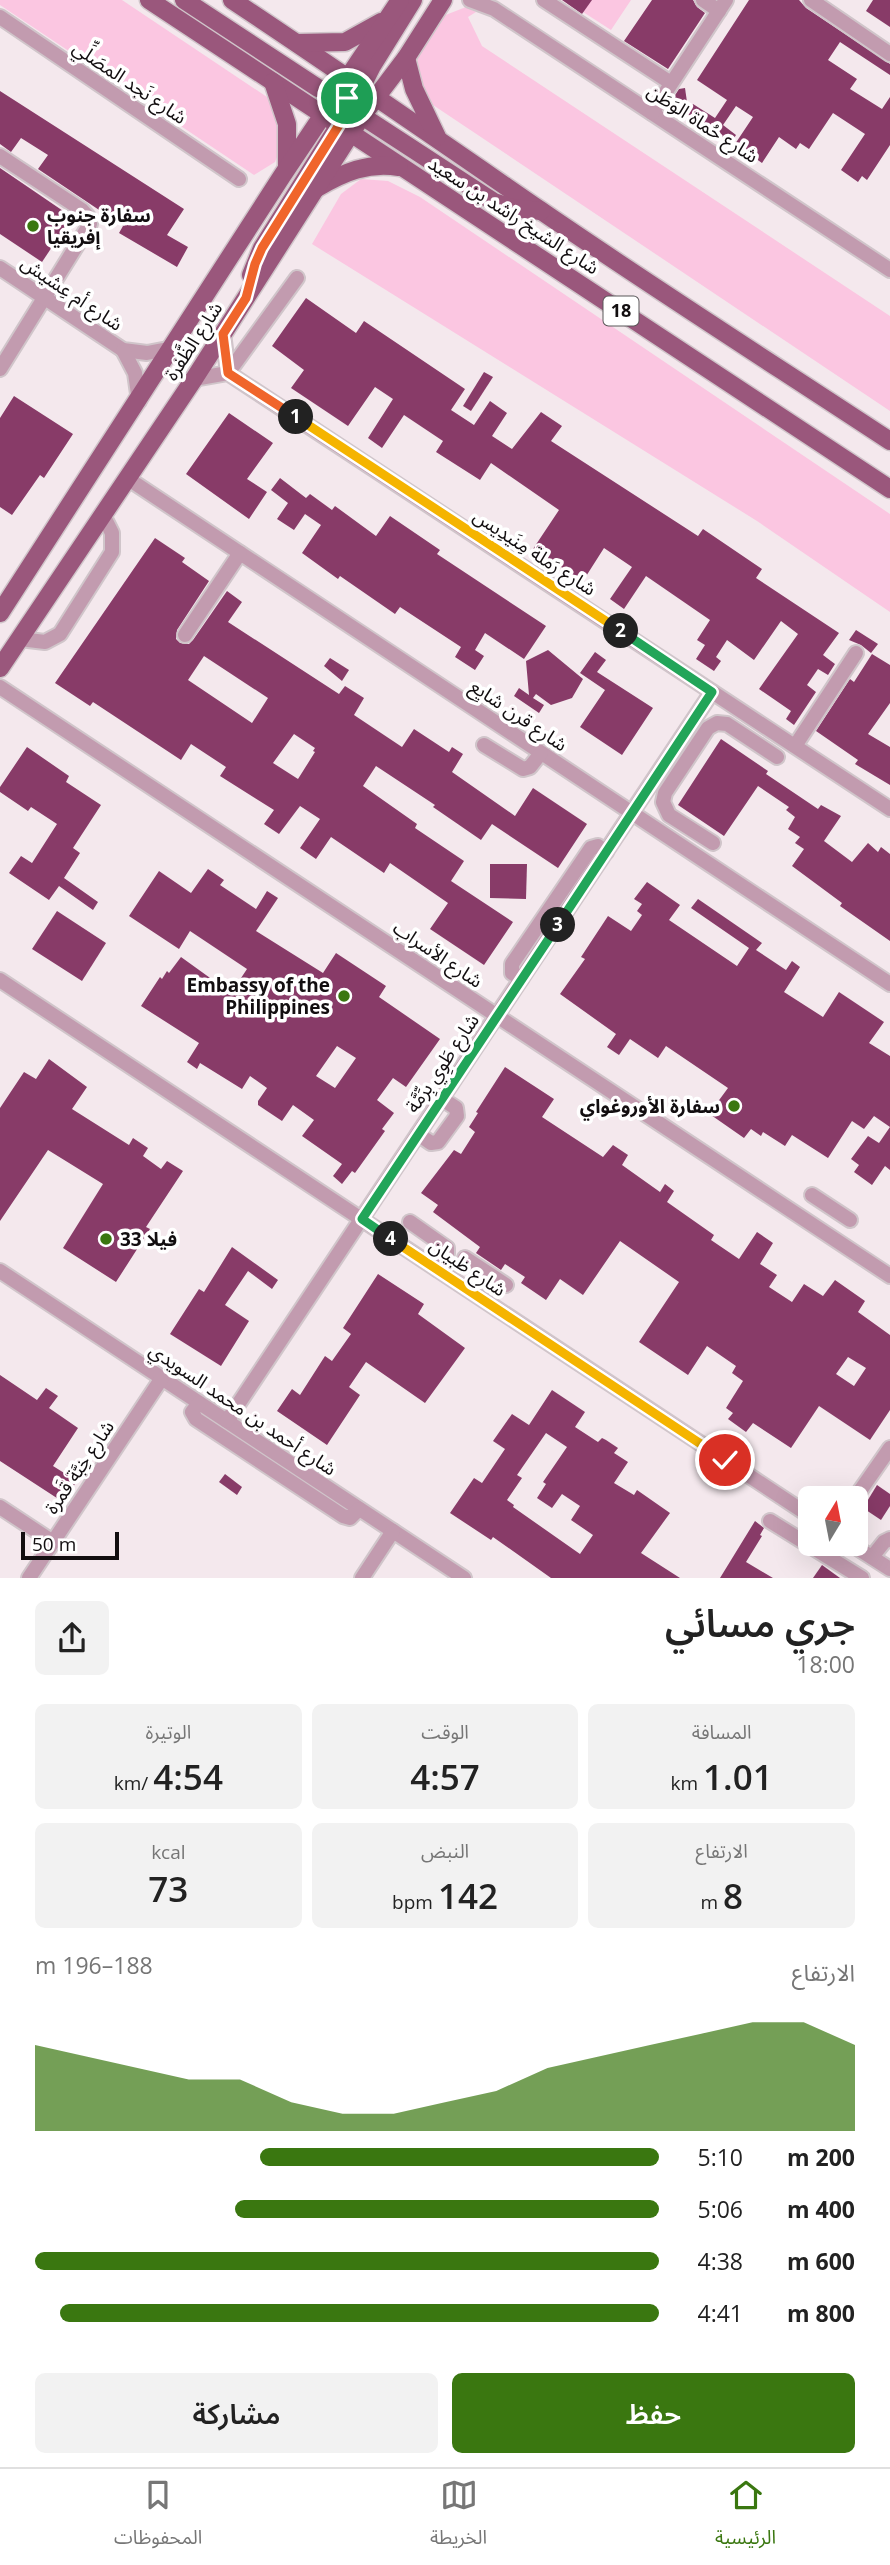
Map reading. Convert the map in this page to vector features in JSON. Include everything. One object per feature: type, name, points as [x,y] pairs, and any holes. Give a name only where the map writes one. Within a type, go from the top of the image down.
[{"type":"main road","name":"شارع الشيخ راشد بن سعيد","points":[[149,0],[273,82],[347,107],[377,98],[541,211],[890,441]]},
{"type":"main road","points":[[184,0],[494,202],[512,208],[541,211]]},
{"type":"main road","name":"شارع الشيخ راشد بن سعيد","points":[[232,0],[297,43],[347,107],[405,168],[890,489]]},
{"type":"main road","name":"شارع الظَّفرة","points":[[0,668],[194,379],[314,190],[387,18],[400,0]]},
{"type":"main road","points":[[246,298],[262,248],[413,0]]},
{"type":"main road","points":[[377,98],[444,0]]},
{"type":"main road","points":[[297,43],[345,42],[366,33],[387,18]]},
{"type":"main road","points":[[406,58],[414,89],[437,137]]},
{"type":"main road","points":[[273,82],[287,124],[287,170]]},
{"type":"main road","name":"شارع الظَّفرة","points":[[0,613],[287,170],[347,107]]},
{"type":"main road","points":[[314,190],[360,167],[387,165],[405,168]]},
{"type":"street","name":"شارع حُماة الوَطَن","points":[[470,0],[491,4],[890,270]]},
{"type":"street","points":[[544,0],[671,83]]},
{"type":"street","points":[[652,113],[723,5],[703,0]]},
{"type":"street","points":[[811,0],[890,54]]},
{"type":"street","name":"شارع نَجد المصَلِّي","points":[[0,17],[239,179]]},
{"type":"street","points":[[0,156],[82,210],[89,218],[88,230],[0,369]]},
{"type":"street","name":"شارع أم عِشيش","points":[[0,268],[123,350],[147,353],[173,348]]},
{"type":"street","points":[[194,379],[228,373],[297,278]]},
{"type":"street","points":[[223,334],[228,373]]},
{"type":"street","name":"شارع أم عِشيش","points":[[123,350],[135,373],[139,401]]},
{"type":"street","name":"شارع رَملة مِنَيدِيس","points":[[228,373],[890,809]]},
{"type":"street","name":"شارع قرن شايِع","points":[[127,478],[890,984]]},
{"type":"street","points":[[20,639],[44,642],[60,634],[112,552],[112,533],[103,515]]},
{"type":"street","points":[[185,635],[240,553]]},
{"type":"street","points":[[795,746],[856,653]]},
{"type":"street","name":"شارع الأسراب","points":[[0,687],[890,1276]]},
{"type":"street","name":"شارع طَوِي بِرِّمَّة","points":[[227,1421],[712,692]]},
{"type":"street","points":[[713,843],[669,815],[663,807],[665,793],[708,728],[722,723],[731,726],[778,757]]},
{"type":"street","points":[[509,761],[524,741]]},
{"type":"street","points":[[484,744],[520,768],[533,764],[541,752]]},
{"type":"street","points":[[673,751],[687,760]]},
{"type":"street","name":"شارع ظبيان","points":[[0,980],[798,1508]]},
{"type":"street","points":[[418,1135],[430,1143],[438,1142],[457,1116],[456,1108],[442,1099]]},
{"type":"street","points":[[811,1195],[846,1217],[829,1236]]},
{"type":"street","points":[[410,1222],[447,1248],[447,1254],[437,1269]]},
{"type":"street","points":[[408,1250],[423,1231]]},
{"type":"street","points":[[465,1258],[506,1285]]},
{"type":"street","points":[[469,1290],[483,1270]]},
{"type":"street","name":"شارع أحمد بن محمد السويدي","points":[[0,1271],[464,1578]]},
{"type":"street","name":"شارع خِبَّة قَمرة","points":[[29,1578],[162,1378]]},
{"type":"street","points":[[199,1403],[192,1414],[207,1427],[343,1516],[350,1518],[359,1509]]},
{"type":"street","points":[[863,1486],[890,1448]]},
{"type":"street","points":[[0,1507],[53,1542]]},
{"type":"street","points":[[769,1521],[798,1536]]},
{"type":"street","points":[[362,1578],[393,1531]]},
{"type":"street","points":[[872,1557],[884,1542],[890,1539]]},
{"type":"street","points":[[868,1555],[890,1569]]},
{"type":"street","points":[[831,1556],[862,1578]]},
{"type":"shaded area","points":[[0,0],[122,0],[267,97],[283,127],[283,142],[275,162],[254,175],[0,5]]},
{"type":"shaded area","points":[[586,0],[631,0],[611,30],[580,10]]},
{"type":"shaded area","points":[[466,7],[476,12],[468,17],[482,46],[890,316],[890,411],[430,103],[416,76],[418,51],[443,16]]},
{"type":"shaded area","points":[[361,179],[388,181],[420,197],[890,514],[890,612],[757,521],[312,244],[341,194]]},
{"type":"building","points":[[562,0],[592,0],[582,14]]},
{"type":"building","points":[[652,0],[693,0],[705,13],[668,69],[624,41]]},
{"type":"building","points":[[749,0],[799,0],[806,8],[890,64],[890,75],[840,42],[828,60],[857,79],[850,89],[882,109],[890,97],[890,145],[867,180],[862,176],[858,182],[841,170],[865,134],[833,113],[809,149],[800,143],[796,149],[779,137],[762,163],[735,144],[753,117],[736,106],[723,125],[736,135],[731,143],[686,113],[693,104],[715,118],[727,100],[697,80]]},
{"type":"building","points":[[873,0],[890,0],[890,27],[866,11]]},
{"type":"building","points":[[685,88],[687,102],[673,104],[672,100],[679,89]]},
{"type":"building","points":[[0,91],[184,209],[167,235],[188,247],[177,267],[119,233],[123,226],[38,169],[48,155],[21,138],[11,152],[0,144]]},
{"type":"building","name":"سفارة جنوب إفريقيا","points":[[0,168],[72,217],[42,262],[0,234]]},
{"type":"building","points":[[306,298],[356,333],[364,321],[465,389],[451,410],[474,425],[490,401],[507,413],[492,436],[512,449],[541,412],[562,426],[551,441],[698,536],[703,529],[762,569],[756,578],[839,633],[823,655],[835,664],[828,675],[818,669],[807,685],[816,692],[794,725],[786,719],[791,711],[759,689],[798,634],[781,621],[754,660],[727,640],[716,657],[721,661],[714,671],[696,659],[705,645],[697,640],[710,620],[646,576],[624,609],[610,599],[632,567],[604,548],[583,581],[533,549],[559,510],[491,463],[480,480],[436,452],[443,441],[404,415],[382,448],[368,438],[393,399],[375,387],[348,426],[291,388],[304,370],[272,346]]},
{"type":"building","points":[[484,372],[493,377],[471,411],[463,406]]},
{"type":"building","points":[[14,396],[73,434],[44,478],[40,475],[12,515],[0,507],[0,418]]},
{"type":"building","points":[[229,413],[273,443],[247,479],[267,492],[249,519],[186,474]]},
{"type":"building","points":[[280,478],[306,498],[310,494],[332,510],[335,506],[376,536],[390,516],[440,550],[437,554],[546,626],[524,659],[485,633],[475,650],[484,656],[475,670],[455,657],[461,647],[400,607],[395,614],[302,553],[321,525],[305,514],[294,530],[277,519],[288,503],[271,490]]},
{"type":"building","points":[[155,538],[185,558],[182,562],[209,581],[177,630],[176,639],[180,643],[189,644],[193,640],[227,591],[242,602],[228,622],[339,694],[345,686],[364,698],[354,715],[402,747],[414,729],[449,752],[452,747],[463,754],[452,772],[515,816],[533,788],[587,824],[558,868],[492,824],[481,840],[433,807],[435,805],[376,766],[363,786],[417,824],[415,828],[464,861],[451,881],[513,922],[484,965],[430,929],[448,903],[390,863],[384,873],[331,837],[316,859],[300,848],[320,819],[300,806],[279,834],[264,824],[274,810],[220,776],[226,767],[191,744],[181,760],[93,702],[90,706],[55,683]],"holes":[[[204,656],[268,698],[252,723],[188,680]],[[294,734],[315,748],[298,779],[273,763]]]},
{"type":"building","points":[[856,630],[878,644],[871,653],[849,640]]},
{"type":"building","points":[[548,650],[583,679],[572,698],[551,705],[536,694],[533,698],[544,705],[539,713],[514,696],[519,688],[529,695],[526,661]]},
{"type":"building","points":[[595,652],[606,660],[597,672],[653,708],[622,755],[580,727],[605,690],[580,673]]},
{"type":"building","points":[[872,654],[890,665],[890,703],[868,734],[890,747],[890,785],[855,764],[858,760],[816,731],[850,679],[854,682]]},
{"type":"building","points":[[330,658],[349,670],[342,681],[324,666]]},
{"type":"building","points":[[721,739],[818,809],[821,805],[841,816],[824,841],[852,862],[868,843],[878,852],[881,847],[890,854],[890,941],[840,906],[842,903],[792,866],[804,849],[795,843],[800,837],[788,829],[795,817],[786,810],[789,807],[758,786],[724,836],[678,805]]},
{"type":"building","points":[[27,747],[69,776],[66,782],[101,805],[73,848],[80,853],[64,878],[98,902],[93,910],[59,886],[49,900],[9,873],[21,856],[32,863],[57,824],[31,807],[28,811],[0,792],[0,787]]},
{"type":"building","points":[[490,864],[527,864],[526,899],[490,898]]},
{"type":"building","points":[[208,869],[224,880],[220,885],[256,909],[267,891],[278,898],[256,931],[323,973],[336,953],[386,986],[379,997],[440,1039],[406,1087],[393,1078],[377,1100],[394,1113],[382,1129],[385,1131],[355,1173],[352,1171],[342,1184],[333,1176],[342,1164],[302,1136],[314,1120],[293,1105],[282,1121],[258,1105],[267,1088],[250,1076],[242,1089],[200,1063],[197,1069],[187,1062],[199,1043],[141,1006],[160,977],[162,979],[167,971],[169,973],[181,957],[231,993],[247,969],[190,931],[179,949],[129,916],[159,871],[191,893]],"holes":[[[337,1046],[356,1058],[335,1088],[316,1076]]]},
{"type":"building","points":[[647,882],[680,905],[669,920],[737,966],[749,948],[691,908],[698,899],[762,943],[756,950],[786,970],[792,961],[800,967],[784,992],[823,1017],[839,992],[884,1022],[869,1043],[890,1056],[890,1127],[874,1116],[864,1129],[852,1121],[828,1158],[792,1135],[785,1146],[763,1132],[761,1136],[751,1129],[744,1138],[711,1115],[711,1111],[728,1088],[666,1046],[658,1058],[630,1039],[619,1055],[607,1047],[616,1034],[560,994],[585,959],[581,957],[608,916],[631,931],[642,915],[637,911],[642,904],[634,899]]},
{"type":"building","points":[[57,911],[106,943],[82,981],[32,949]]},
{"type":"building","points":[[49,1059],[87,1087],[72,1109],[129,1145],[133,1138],[148,1148],[143,1156],[161,1169],[167,1161],[183,1171],[146,1227],[150,1229],[116,1282],[63,1248],[103,1184],[48,1150],[0,1221],[0,1108],[24,1072],[36,1079]]},
{"type":"building","points":[[505,1067],[554,1099],[542,1117],[603,1157],[613,1145],[628,1155],[622,1165],[660,1192],[665,1184],[674,1191],[667,1202],[714,1235],[711,1240],[739,1259],[757,1232],[773,1243],[760,1264],[777,1275],[769,1287],[792,1302],[804,1284],[823,1296],[835,1280],[865,1301],[858,1312],[890,1335],[890,1410],[870,1440],[819,1406],[791,1448],[753,1423],[746,1432],[728,1419],[733,1413],[726,1408],[743,1381],[732,1373],[736,1366],[707,1346],[688,1375],[639,1342],[679,1282],[620,1241],[583,1295],[560,1279],[546,1300],[521,1283],[525,1277],[505,1264],[501,1270],[476,1253],[480,1247],[433,1212],[438,1205],[421,1193],[454,1150],[461,1154],[475,1132],[469,1127],[478,1113],[476,1112]],"holes":[[[848,1357],[866,1368],[854,1386],[836,1374]]]},
{"type":"building","points":[[890,1127],[890,1170],[885,1166],[872,1185],[854,1172],[859,1165],[851,1159],[868,1136],[879,1143]]},
{"type":"building","points":[[232,1247],[278,1280],[272,1289],[248,1271],[225,1305],[249,1321],[221,1366],[170,1334],[199,1289],[204,1292]]},
{"type":"building","points":[[378,1274],[424,1304],[418,1314],[465,1348],[425,1403],[366,1362],[349,1387],[360,1395],[327,1445],[277,1411],[292,1389],[300,1395],[325,1356],[332,1361],[351,1334],[343,1328]]},
{"type":"building","points":[[0,1375],[37,1400],[46,1388],[58,1396],[49,1408],[78,1428],[53,1466],[77,1481],[63,1502],[0,1461]]},
{"type":"building","points":[[552,1390],[585,1412],[575,1427],[598,1442],[602,1438],[606,1440],[618,1448],[614,1453],[628,1462],[614,1483],[634,1495],[637,1490],[670,1513],[641,1553],[680,1578],[551,1578],[493,1537],[491,1540],[450,1513],[474,1478],[482,1483],[505,1449],[493,1441],[512,1414],[529,1425]],"holes":[[[546,1433],[567,1447],[543,1482],[546,1484],[537,1498],[552,1508],[562,1494],[580,1506],[571,1520],[593,1535],[580,1554],[507,1500],[522,1478],[517,1475]]]},
{"type":"building","points":[[225,1474],[242,1487],[237,1495],[219,1482]]},
{"type":"building","points":[[877,1485],[890,1494],[890,1506],[881,1520],[868,1511],[868,1500]]},
{"type":"building","points":[[755,1521],[764,1528],[746,1562],[773,1578],[720,1578]]},
{"type":"building","points":[[822,1565],[840,1578],[813,1578]]},
{"type":"place","name":"سفارة جنوب إفريقيا","points":[[33,226]]},
{"type":"place","name":"Embassy of the Philippines","points":[[344,996]]},
{"type":"place","name":"سفارة الأوروغواي","points":[[734,1106]]},
{"type":"place","name":"فيلا 33","points":[[106,1239]]},
{"type":"route","points":[[347,98],[339,125],[262,248],[246,298],[223,334],[228,373],[712,692],[362,1219],[725,1460]]}]
